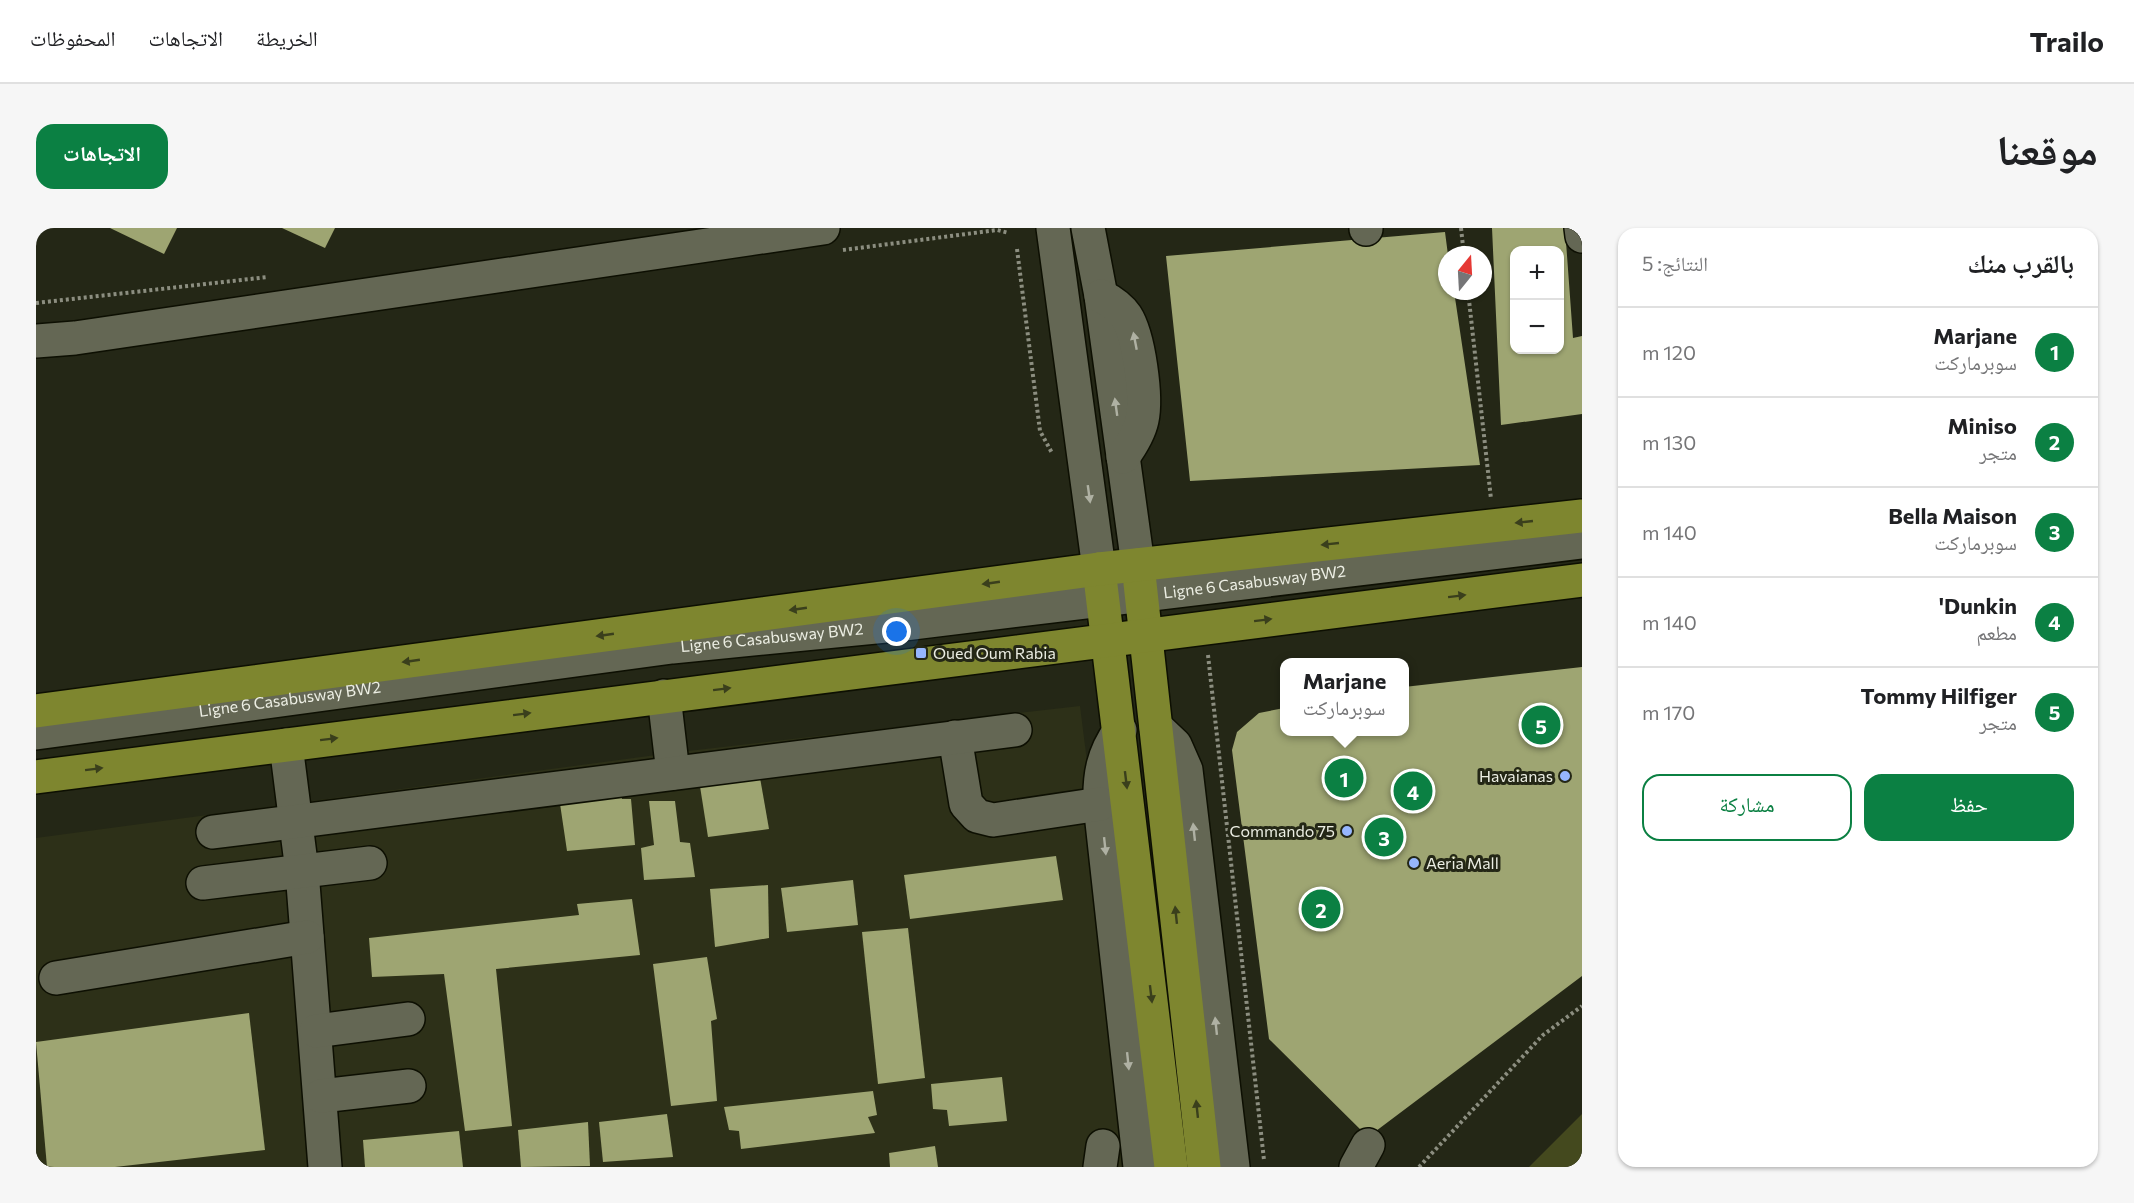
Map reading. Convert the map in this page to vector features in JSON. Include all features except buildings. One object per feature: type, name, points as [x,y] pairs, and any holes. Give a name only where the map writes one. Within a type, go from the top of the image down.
[{"type":"main road","points":[[36,711],[1101,584],[1582,516]]},
{"type":"main road","points":[[1140,579],[1204,1167]]},
{"type":"main road","points":[[36,777],[1582,580]]},
{"type":"main road","points":[[1101,584],[1171,1167]]},
{"type":"street","points":[[1053,228],[1061,288],[1070,458],[1101,584]]},
{"type":"street","points":[[1088,228],[1101,296],[1140,579]]},
{"type":"street","points":[[1581,228],[1582,236]]},
{"type":"street","points":[[36,341],[75,338],[804,229]]},
{"type":"street","name":"Ligne 6 Casabusway BW2","points":[[1140,579],[1582,543]]},
{"type":"street","name":"Ligne 6 Casabusway BW2","points":[[36,733],[672,647],[896,625],[1101,584]]},
{"type":"street","points":[[664,696],[673,773]]},
{"type":"street","points":[[1156,726],[1175,745],[1186,770],[1233,1167]]},
{"type":"street","points":[[213,832],[1015,730]]},
{"type":"street","points":[[1120,730],[1104,757],[1100,772],[1100,804],[1140,1167]]},
{"type":"street","points":[[955,737],[966,804],[977,816],[993,820],[1100,804]]},
{"type":"street","points":[[286,745],[302,872],[325,1167]]},
{"type":"street","points":[[203,883],[370,864]]},
{"type":"street","points":[[56,978],[307,937]]},
{"type":"street","points":[[316,1031],[408,1020]]},
{"type":"street","points":[[321,1096],[409,1086]]},
{"type":"path","points":[[1461,228],[1463,246]]},
{"type":"path","points":[[1017,249],[1040,431],[1070,458]]},
{"type":"path","points":[[1469,300],[1492,506]]},
{"type":"path","points":[[1208,652],[1264,1167]]},
{"type":"path","points":[[1419,1167],[1543,1035],[1582,1006]]},
{"type":"shaded area","points":[[1080,706],[1138,1167],[36,1167],[36,838],[671,753]]},
{"type":"shaded area","points":[[1582,1114],[1582,1167],[1529,1167]]},
{"type":"place","name":"Oued Oum Rabia","points":[[921,653]]},
{"type":"place","name":"Tommy Hilfiger","points":[[1541,725]]},
{"type":"place","name":"Havaianas","points":[[1565,776]]},
{"type":"place","name":"Marjane","points":[[1344,778]]},
{"type":"place","name":"Dunkin'","points":[[1413,791]]},
{"type":"place","name":"Commando 75","points":[[1347,831]]},
{"type":"place","name":"Bella Maison","points":[[1384,837]]},
{"type":"place","name":"Aeria Mall","points":[[1414,863]]},
{"type":"place","name":"Miniso","points":[[1321,909]]}]
